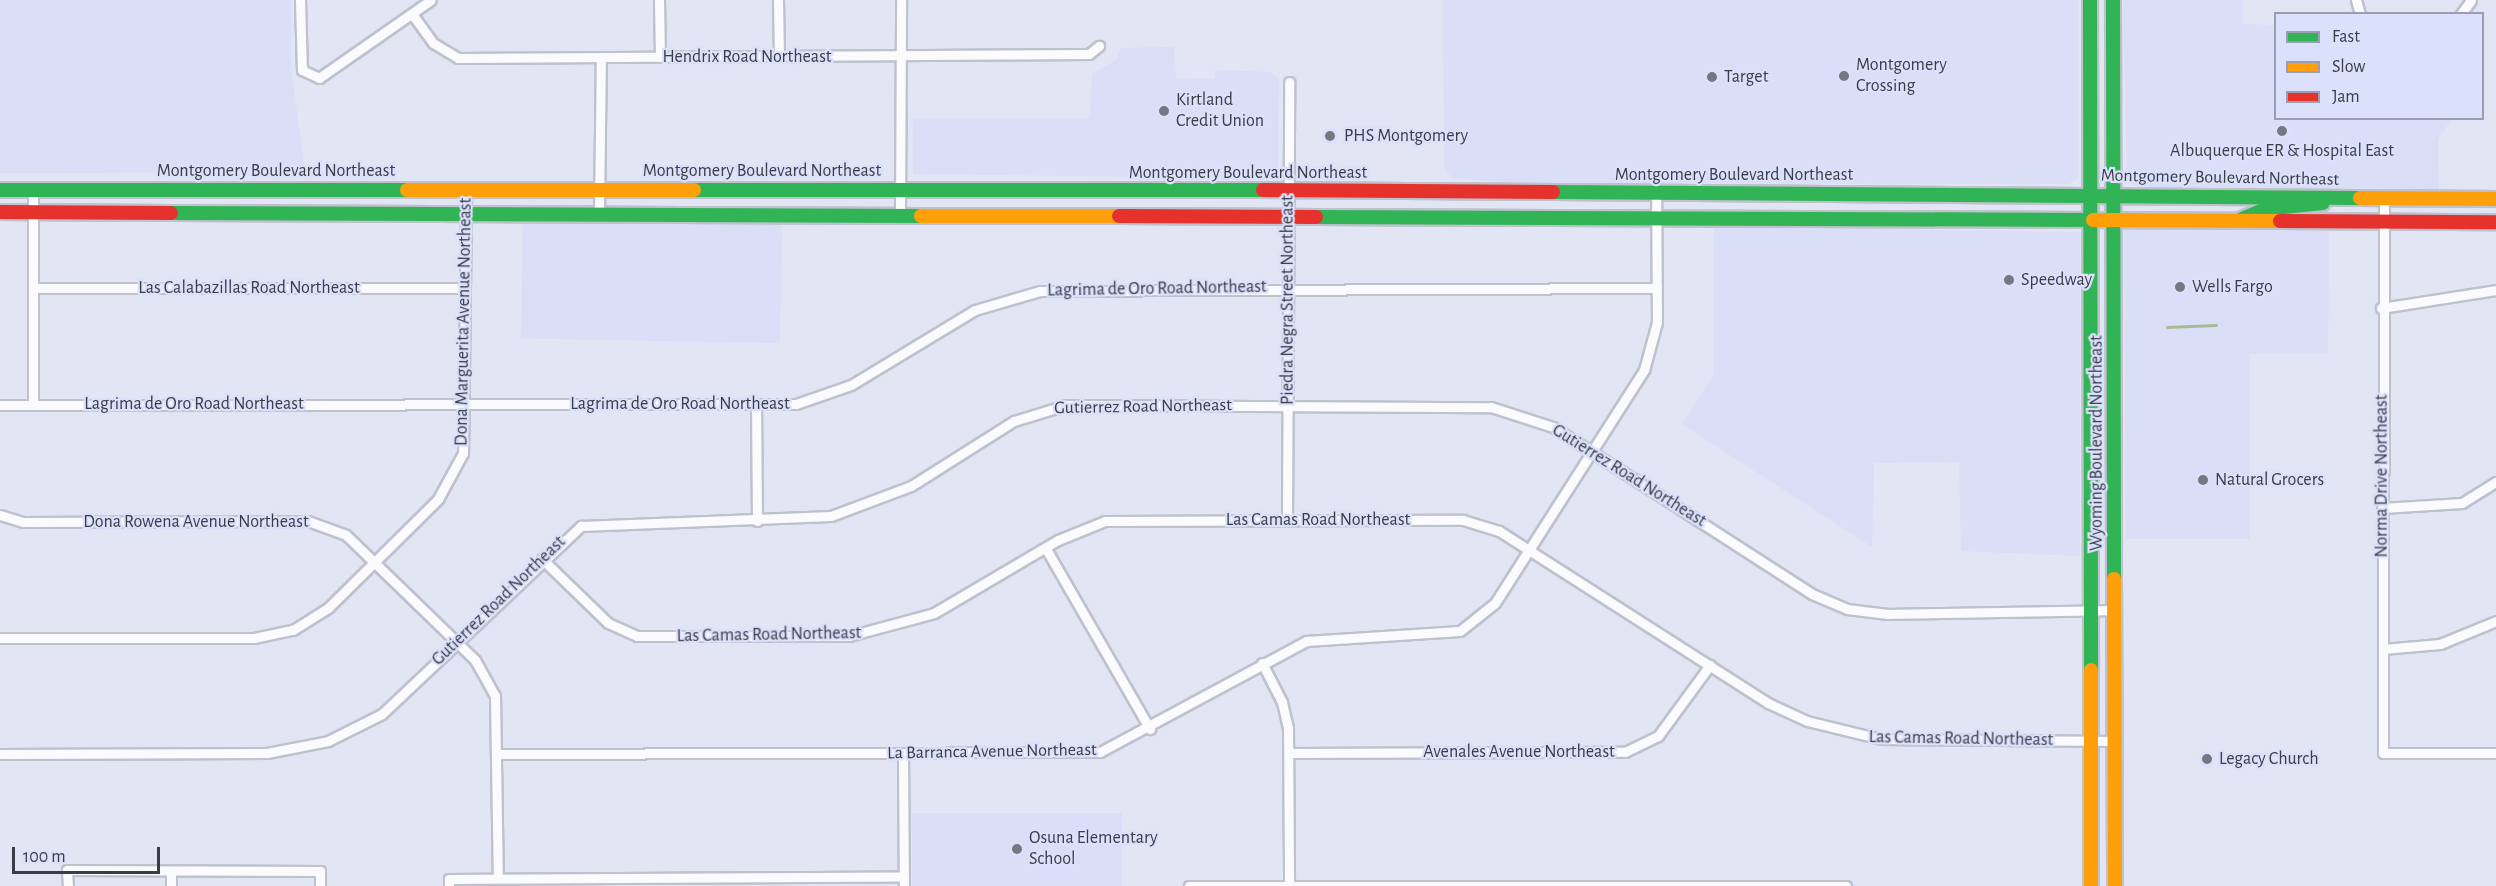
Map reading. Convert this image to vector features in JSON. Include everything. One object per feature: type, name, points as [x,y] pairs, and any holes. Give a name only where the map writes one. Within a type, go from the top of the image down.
[{"type":"main road","name":"Wyoming Boulevard Northeast","points":[[2090,0],[2091,886]]},
{"type":"main road","name":"Wyoming Boulevard Northeast","points":[[2113,0],[2115,886]]},
{"type":"main road","name":"Montgomery Boulevard Northeast","points":[[0,190],[900,189],[2496,199]]},
{"type":"main road","points":[[2238,221],[2265,209],[2298,209],[2347,198]]},
{"type":"main road","points":[[0,212],[900,212],[2496,222]]},
{"type":"street","points":[[300,0],[302,70],[319,78],[431,0]]},
{"type":"street","points":[[659,0],[660,57]]},
{"type":"street","points":[[778,0],[779,57]]},
{"type":"street","points":[[900,212],[901,0]]},
{"type":"street","name":"Hendrix Road Northeast","points":[[412,14],[433,43],[458,58],[1089,54],[1099,46]]},
{"type":"street","points":[[599,212],[601,58]]},
{"type":"street","name":"Piedra Negra Street Northeast","points":[[1287,519],[1289,81]]},
{"type":"street","name":"Dona Marguerita Avenue Northeast","points":[[0,638],[282,633],[318,616],[438,499],[456,472],[463,453],[466,189]]},
{"type":"street","points":[[33,190],[33,404]]},
{"type":"street","name":"La Barranca Avenue Northeast","points":[[498,754],[1100,752],[1150,729],[1289,648],[1325,637],[1460,631],[1495,603],[1644,370],[1657,322],[1656,193]]},
{"type":"street","name":"Norma Drive Northeast","points":[[2384,199],[2381,308],[2384,753],[2496,753]]},
{"type":"street","name":"Las Calabazillas Road Northeast","points":[[34,288],[465,288]]},
{"type":"street","name":"Lagrima de Oro Road Northeast","points":[[0,405],[796,404],[834,393],[955,320],[1018,295],[1068,288],[1657,288]]},
{"type":"street","points":[[2381,308],[2496,290]]},
{"type":"street","points":[[756,404],[757,521]]},
{"type":"street","name":"Gutierrez Road Northeast","points":[[0,754],[295,750],[346,734],[382,714],[564,536],[597,521],[757,521],[815,518],[871,504],[1006,425],[1048,408],[1288,404],[1491,407],[1553,427],[1812,594],[1847,609],[2089,614],[2115,610]]},
{"type":"street","points":[[2382,507],[2438,508],[2462,502],[2496,482]]},
{"type":"street","name":"Dona Rowena Avenue Northeast","points":[[0,515],[23,522],[308,521],[338,530],[457,643],[486,676],[495,696],[498,754],[498,878]]},
{"type":"street","name":"Las Camas Road Northeast","points":[[542,559],[608,623],[637,636],[825,637],[908,624],[1046,549],[1105,521],[1463,520],[1499,531],[1786,713],[1853,735],[1907,741],[2115,741]]},
{"type":"street","points":[[1046,549],[1150,729]]},
{"type":"street","points":[[2383,649],[2440,644],[2496,621]]},
{"type":"street","points":[[1262,663],[1286,715],[1289,753],[1289,883]]},
{"type":"street","name":"Avenales Avenue Northeast","points":[[1289,753],[1625,752],[1658,736],[1710,665]]},
{"type":"street","points":[[449,882],[498,878],[595,882],[904,881],[903,754]]},
{"type":"street","points":[[68,886],[67,870],[320,871],[320,886]]},
{"type":"street","points":[[171,871],[171,886]]},
{"type":"street","points":[[1190,885],[1289,883],[1324,885],[1846,884]]},
{"type":"shaded area","points":[[0,0],[291,0],[291,68],[305,172],[0,173]]},
{"type":"shaded area","points":[[1443,0],[2078,0],[2078,178],[2069,184],[1514,183],[1452,178],[1444,168]]},
{"type":"shaded area","points":[[2123,0],[2243,0],[2243,24],[2274,25],[2274,120],[2451,120],[2438,139],[2439,189],[2138,187],[2127,182]]},
{"type":"shaded area","points":[[1174,47],[1176,78],[1214,79],[1215,70],[1270,72],[1279,79],[1278,178],[913,174],[913,118],[1090,118],[1092,74],[1116,60],[1121,48]]},
{"type":"shaded area","points":[[523,218],[782,223],[780,343],[521,338]]},
{"type":"shaded area","points":[[1714,227],[2080,232],[2080,556],[1961,551],[1959,462],[1874,463],[1872,547],[1682,424],[1714,375]]},
{"type":"shaded area","points":[[2124,229],[2329,230],[2328,354],[2250,354],[2250,539],[2126,539]]},
{"type":"shaded area","name":"Osuna Elementary School","points":[[912,813],[1122,813],[1122,886],[912,886]]},
{"type":"waterway","points":[[2167,327],[2216,325]]},
{"type":"traffic: fast","points":[[2090,0],[2091,670]]},
{"type":"traffic: fast","points":[[2113,0],[2114,579]]},
{"type":"traffic: fast","points":[[0,190],[407,190]]},
{"type":"traffic: fast","points":[[694,190],[1263,190]]},
{"type":"traffic: fast","points":[[1553,192],[2360,198]]},
{"type":"traffic: fast","points":[[2242,219],[2265,209],[2323,203]]},
{"type":"traffic: fast","points":[[171,213],[921,216]]},
{"type":"traffic: fast","points":[[1316,217],[2093,220]]},
{"type":"traffic: slow","points":[[407,190],[694,190]]},
{"type":"traffic: slow","points":[[2360,198],[2496,199]]},
{"type":"traffic: slow","points":[[921,216],[1119,216]]},
{"type":"traffic: slow","points":[[2093,220],[2280,221]]},
{"type":"traffic: slow","points":[[2114,579],[2115,886]]},
{"type":"traffic: slow","points":[[2091,670],[2091,886]]},
{"type":"traffic: jam","points":[[1263,190],[1553,192]]},
{"type":"traffic: jam","points":[[0,212],[171,213]]},
{"type":"traffic: jam","points":[[1119,216],[1316,217]]},
{"type":"traffic: jam","points":[[2280,221],[2496,222]]},
{"type":"place","name":"Montgomery Crossing","points":[[1844,76]]},
{"type":"place","name":"Target","points":[[1712,77]]},
{"type":"place","name":"Kirtland Credit Union","points":[[1164,111]]},
{"type":"place","name":"Albuquerque ER & Hospital East","points":[[2282,131]]},
{"type":"place","name":"PHS Montgomery","points":[[1330,136]]},
{"type":"place","name":"Speedway","points":[[2009,280]]},
{"type":"place","name":"Wells Fargo","points":[[2180,287]]},
{"type":"place","name":"Natural Grocers","points":[[2203,480]]},
{"type":"place","name":"Legacy Church","points":[[2207,759]]},
{"type":"place","name":"Osuna Elementary School","points":[[1017,849]]}]
